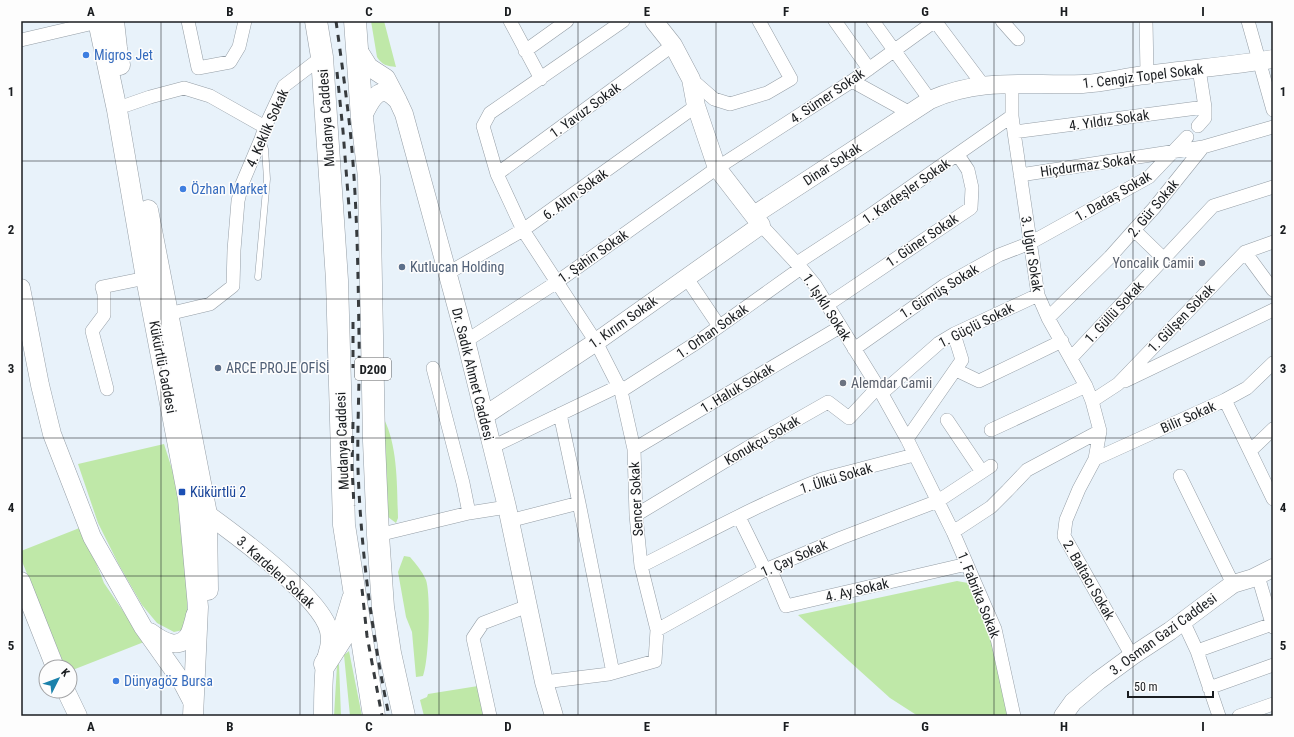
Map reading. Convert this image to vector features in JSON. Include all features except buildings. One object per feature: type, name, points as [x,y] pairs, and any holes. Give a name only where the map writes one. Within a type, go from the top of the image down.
[{"type":"highway","name":"Mudanya Caddesi","points":[[316,21],[322,57],[337,280],[344,525],[374,716]]},
{"type":"highway","name":"D200","points":[[354,21],[362,118],[369,177],[374,441],[378,535],[384,615],[390,653],[404,716]]},
{"type":"highway","points":[[325,664],[341,639],[355,592]]},
{"type":"main road","name":"Kükürtlü Caddesi","points":[[103,21],[116,48],[207,514],[209,636],[198,712]]},
{"type":"main road","name":"Kükürtlü Caddesi","points":[[103,21],[146,278],[188,498],[198,607],[198,712]]},
{"type":"street","points":[[21,40],[103,21]]},
{"type":"street","points":[[188,21],[198,68],[230,62],[239,46],[246,21]]},
{"type":"street","points":[[510,21],[541,79],[624,21]]},
{"type":"street","points":[[525,51],[567,21]]},
{"type":"street","name":"1. Işıklı Sokak","points":[[654,21],[672,45],[691,79],[696,106],[717,168],[758,220],[815,285],[880,390],[907,439],[938,501]]},
{"type":"street","name":"1. Işıklı Sokak","points":[[691,79],[714,99],[730,104],[767,93],[791,79],[760,21]]},
{"type":"street","points":[[835,21],[869,69]]},
{"type":"street","points":[[872,21],[930,100]]},
{"type":"street","points":[[935,21],[983,85]]},
{"type":"street","name":"4. Sümer Sokak","points":[[717,168],[852,81],[935,21]]},
{"type":"street","points":[[1002,21],[1018,39]]},
{"type":"street","points":[[1146,21],[1147,74]]},
{"type":"street","points":[[1248,21],[1266,60],[1273,110]]},
{"type":"street","name":"1. Yavuz Sokak","points":[[497,174],[672,45]]},
{"type":"street","name":"Dr. Sadık Ahmet Caddesi","points":[[357,48],[369,67],[386,78],[404,114],[466,341],[508,514],[544,682],[554,716]]},
{"type":"street","name":"4. Keklik Sokak","points":[[168,314],[210,304],[233,286],[238,201],[242,184],[284,86],[322,57]]},
{"type":"street","name":"1. Cengiz Topel Sokak","points":[[1012,83],[1084,84],[1147,74],[1266,60]]},
{"type":"street","points":[[1198,126],[1205,118],[1205,107],[1199,69]]},
{"type":"street","name":"Sencer Sokak","points":[[541,79],[490,113],[483,126],[497,174],[523,230],[596,342],[620,389],[634,448],[636,516],[641,566],[657,630],[655,661],[613,673]]},
{"type":"street","points":[[852,81],[910,113]]},
{"type":"street","name":"Dinar Sokak","points":[[758,220],[930,100],[946,93],[983,85],[1012,83]]},
{"type":"street","name":"3. Uğur Sokak","points":[[1012,83],[1012,116],[1038,294],[1048,318],[1086,386],[1092,401],[1100,431],[1095,459]]},
{"type":"street","points":[[127,105],[184,88],[210,96],[263,133]]},
{"type":"street","points":[[362,118],[372,100],[379,94],[384,92],[391,95],[398,101]]},
{"type":"street","name":"6. Altın Sokak","points":[[448,273],[523,230],[696,106]]},
{"type":"street","name":"4. Yıldız Sokak","points":[[1014,132],[1205,107]]},
{"type":"street","name":"1. Kardeşler Sokak","points":[[799,265],[1012,116]]},
{"type":"street","points":[[1203,147],[1273,127]]},
{"type":"street","name":"1. Dadaş Sokak","points":[[1030,243],[1149,177],[1186,137]]},
{"type":"street","name":"Hiçdurmaz Sokak","points":[[1020,175],[1203,147]]},
{"type":"street","name":"2. Gür Sokak","points":[[1048,318],[1110,257],[1154,208],[1203,147]]},
{"type":"street","name":"1. Güner Sokak","points":[[828,305],[970,208],[972,188],[968,170],[958,155]]},
{"type":"street","name":"1. Şahin Sokak","points":[[466,341],[557,282],[717,168]]},
{"type":"street","name":"1. Güllü Sokak","points":[[1071,358],[1213,206],[1273,187]]},
{"type":"street","name":"1. Kırım Sokak","points":[[484,416],[596,342],[686,277],[758,220]]},
{"type":"street","points":[[1134,230],[1164,259]]},
{"type":"street","name":"1. Gülşen Sokak","points":[[1092,401],[1118,384],[1245,252],[1273,242]]},
{"type":"street","name":"1. Gümüş Sokak","points":[[854,349],[945,284],[999,255],[1030,243]]},
{"type":"street","points":[[1245,252],[1273,290]]},
{"type":"street","name":"1. Orhan Sokak","points":[[492,447],[560,414],[620,389],[696,343],[799,265]]},
{"type":"street","points":[[686,277],[719,326]]},
{"type":"street","points":[[108,389],[92,331],[104,315],[104,294],[102,287],[146,278]]},
{"type":"street","points":[[21,288],[40,385],[52,434],[92,537],[143,626],[182,682],[198,712]]},
{"type":"street","name":"1. Güçlü Sokak","points":[[880,390],[939,342],[1038,294]]},
{"type":"street","points":[[1118,384],[1273,310]]},
{"type":"street","name":"1. Haluk Sokak","points":[[634,448],[840,327]]},
{"type":"street","points":[[907,439],[962,360],[954,334]]},
{"type":"street","points":[[956,370],[979,381],[1062,341]]},
{"type":"street","name":"Bilir Sokak","points":[[1095,459],[1225,400],[1247,388],[1273,363]]},
{"type":"street","points":[[432,368],[463,483],[469,513]]},
{"type":"street","points":[[991,430],[1086,386]]},
{"type":"street","name":"Konukçu Sokak","points":[[636,516],[747,448],[828,402],[850,418],[880,390]]},
{"type":"street","points":[[1225,400],[1273,499]]},
{"type":"street","points":[[544,682],[613,673],[560,414]]},
{"type":"street","name":"1. Çay Sokak","points":[[657,630],[768,569],[841,538],[938,501],[986,469],[947,420]]},
{"type":"street","points":[[1250,451],[1273,429]]},
{"type":"street","points":[[953,532],[991,507],[1027,470],[1100,431]]},
{"type":"street","name":"1. Ülkü Sokak","points":[[641,566],[739,517],[822,479],[914,455]]},
{"type":"street","name":"2. Baltacı Sokak","points":[[1095,459],[1066,520],[1064,536],[1132,656]]},
{"type":"street","points":[[1180,476],[1233,584]]},
{"type":"street","name":"1. Fabrika Sokak","points":[[938,501],[995,629],[1014,716]]},
{"type":"street","points":[[378,535],[469,513],[508,514],[579,503]]},
{"type":"street","name":"3. Kardelen Sokak","points":[[207,514],[280,572],[303,593],[318,610],[328,630],[330,646],[325,664],[323,716]]},
{"type":"street","points":[[739,517],[768,569]]},
{"type":"street","name":"4. Ay Sokak","points":[[768,569],[786,606],[967,564]]},
{"type":"street","points":[[1197,651],[1273,626],[1266,572]]},
{"type":"street","name":"3. Osman Gazi Caddesi","points":[[1063,716],[1072,702],[1132,656],[1233,584],[1266,572]]},
{"type":"street","points":[[21,581],[52,659]]},
{"type":"street","points":[[490,716],[473,638],[483,624],[528,606]]},
{"type":"street","points":[[143,626],[161,640],[172,644],[180,643],[187,638],[190,632],[198,607]]},
{"type":"street","points":[[1183,621],[1197,651],[1219,716]]},
{"type":"street","points":[[1209,688],[1273,664]]},
{"type":"street","points":[[70,699],[78,716]]},
{"type":"street","points":[[1239,716],[1273,704]]},
{"type":"lane","points":[[258,277],[267,179],[263,133]]},
{"type":"green space","points":[[371,21],[384,21],[396,67],[385,65],[377,57]]},
{"type":"green space","points":[[384,419],[392,442],[396,467],[398,518],[396,523],[388,517]]},
{"type":"green space","points":[[164,444],[178,488],[190,552],[187,602],[188,619],[183,630],[174,632],[157,623],[142,605],[119,565],[98,523],[78,464]]},
{"type":"green space","points":[[82,527],[104,583],[144,642],[78,668],[78,659],[62,659],[21,559],[21,551]]},
{"type":"green space","points":[[404,556],[410,557],[419,568],[426,580],[428,588],[429,613],[427,656],[423,676],[416,677],[412,632],[406,617],[398,572]]},
{"type":"green space","points":[[957,581],[968,583],[993,636],[1010,716],[918,716],[890,698],[798,615]]},
{"type":"green space","points":[[349,651],[362,716],[350,716],[344,655]]},
{"type":"green space","points":[[339,664],[341,716],[334,716],[337,665]]},
{"type":"green space","points":[[478,686],[486,716],[424,716],[420,700],[427,697],[428,694]]},
{"type":"railway","points":[[336,21],[350,129],[356,206],[359,353],[359,500],[368,593],[377,654],[389,716]]},
{"type":"railway","points":[[337,72],[350,220]]},
{"type":"railway","points":[[353,322],[353,368]]},
{"type":"railway","points":[[353,422],[352,467],[354,506]]},
{"type":"railway","points":[[362,589],[367,636],[382,716]]},
{"type":"place","name":"Migros Jet","points":[[86,55]]},
{"type":"place","name":"Özhan Market","points":[[183,189]]},
{"type":"place","name":"Yoncalık Camii","points":[[1202,263]]},
{"type":"place","name":"Kutlucan Holding","points":[[402,267]]},
{"type":"place","name":"ARCE PROJE OFİSİ","points":[[218,368]]},
{"type":"place","name":"Alemdar Camii","points":[[843,383]]},
{"type":"place","name":"Kükürtlü 2","points":[[182,492]]},
{"type":"place","name":"Dünyagöz Bursa","points":[[116,681]]}]
